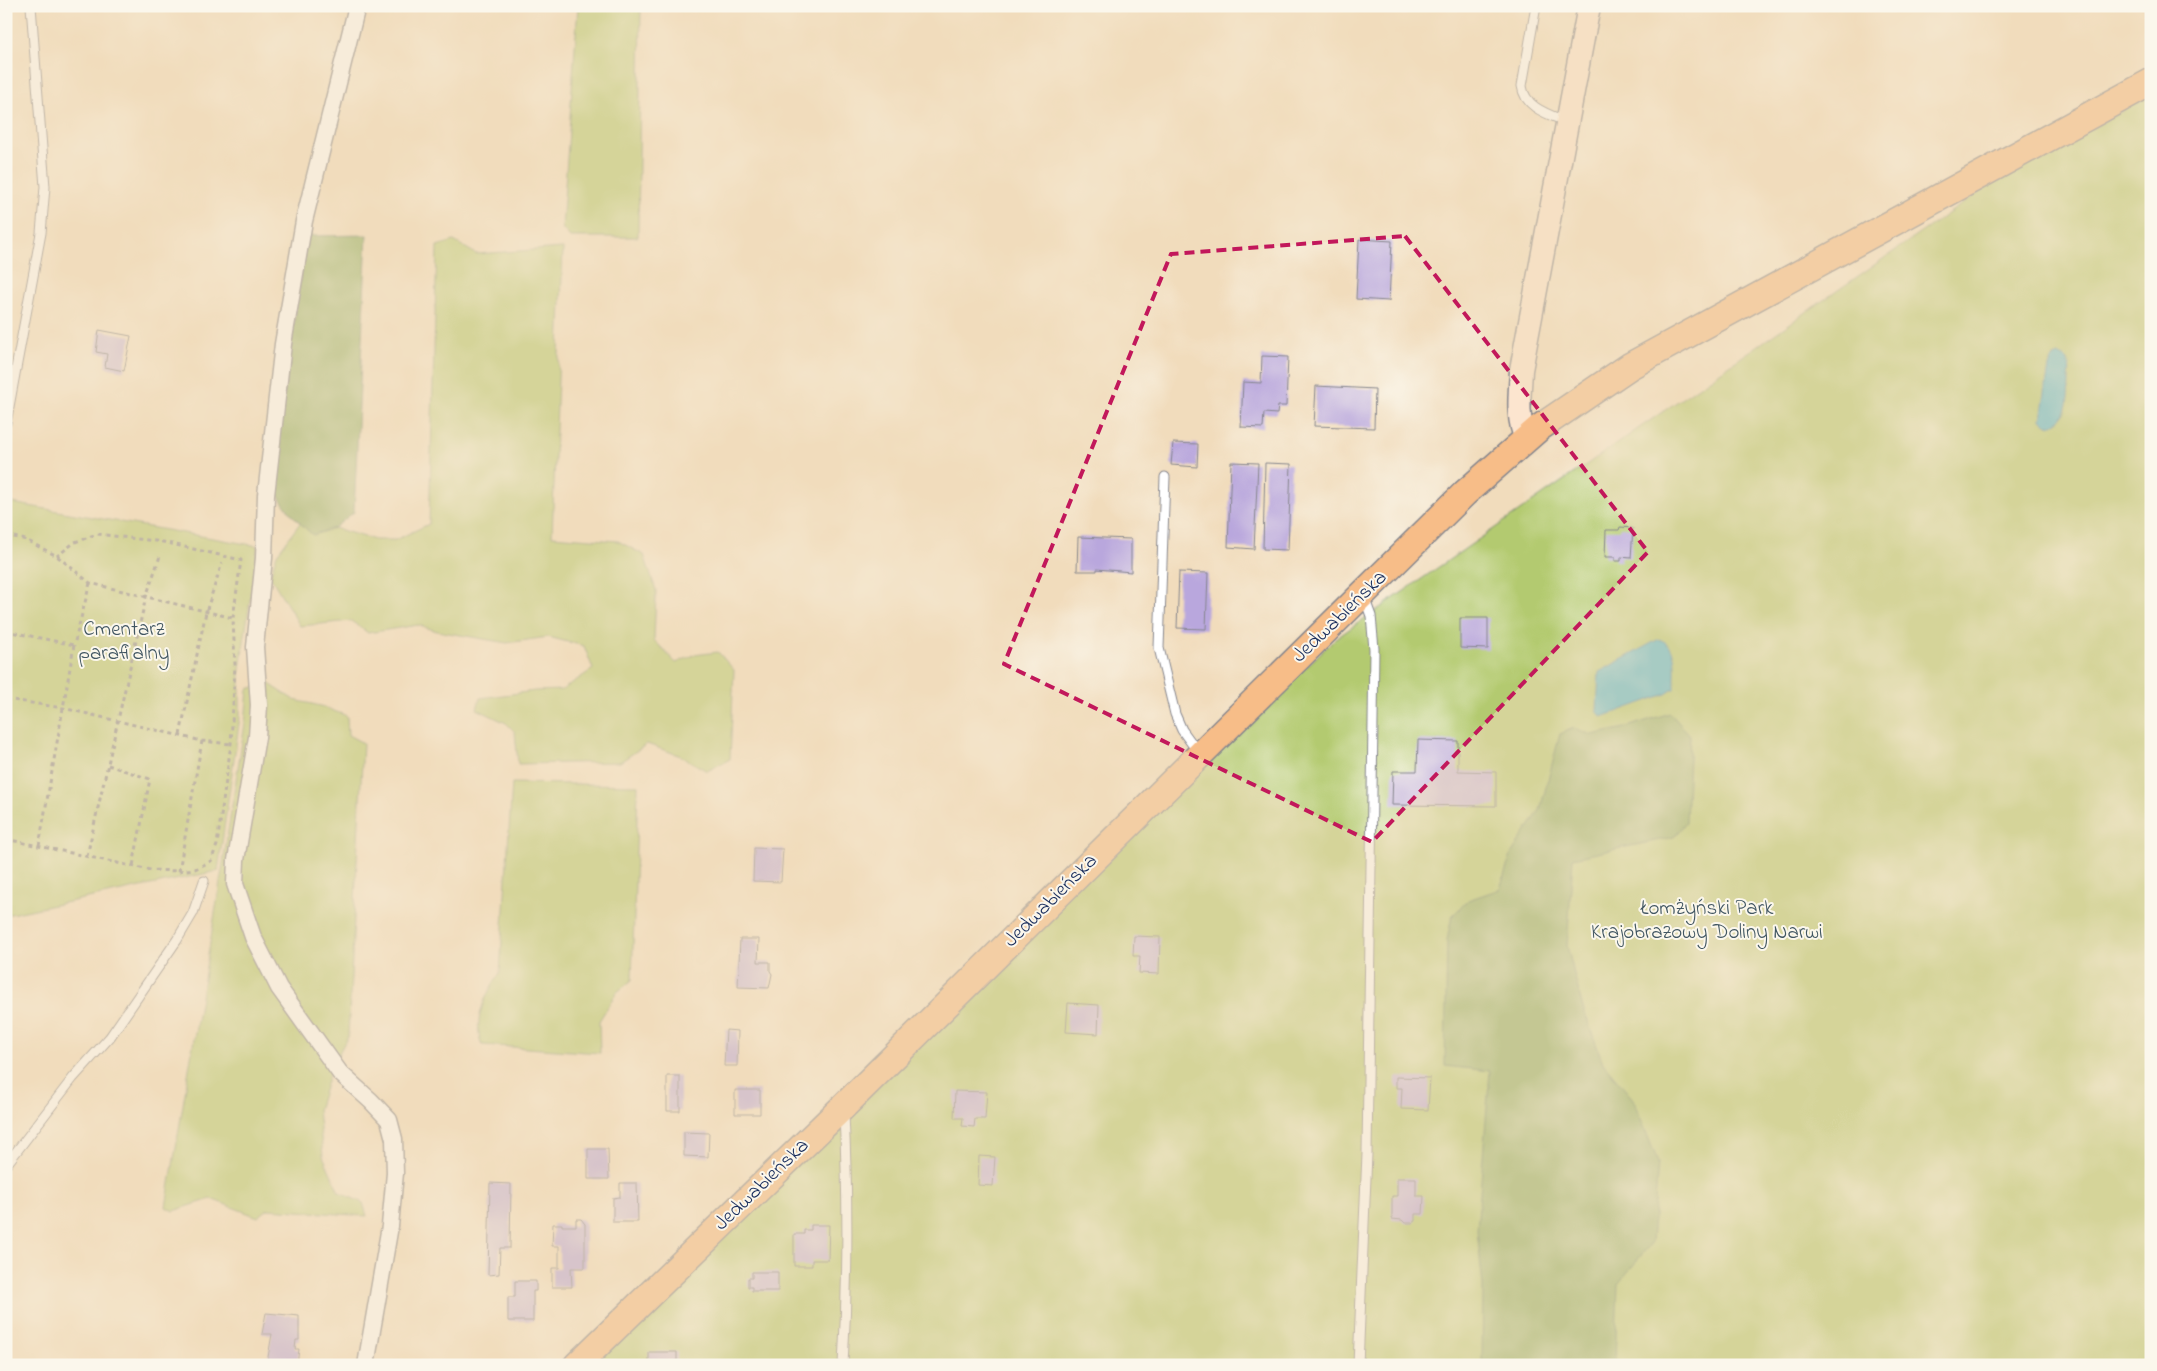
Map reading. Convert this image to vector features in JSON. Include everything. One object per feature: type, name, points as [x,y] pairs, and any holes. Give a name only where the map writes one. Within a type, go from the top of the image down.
[{"type":"main road","points":[[1526,439],[1521,427],[1519,405],[1521,370],[1588,6]]},
{"type":"main road","name":"Jedwabieńska","points":[[577,1365],[843,1107],[1465,493],[1526,439],[1576,402],[1651,354],[2151,82]]},
{"type":"street","points":[[357,6],[304,221],[283,344],[266,495],[264,558],[255,647],[259,705],[257,737],[236,860],[235,884],[253,937],[279,988],[340,1073],[372,1100],[389,1120],[394,1139],[395,1173],[390,1226],[366,1365]]},
{"type":"lane","points":[[6,423],[41,233],[45,188],[31,6]]},
{"type":"lane","points":[[1536,6],[1522,86],[1523,93],[1533,106],[1567,122]]},
{"type":"lane","points":[[1165,477],[1159,648],[1175,714],[1182,730],[1200,755]]},
{"type":"lane","points":[[1358,1365],[1367,1154],[1374,648],[1372,616],[1364,594]]},
{"type":"lane","points":[[6,1165],[73,1078],[110,1037],[177,940],[193,913],[204,881]]},
{"type":"lane","points":[[843,1107],[846,1153],[846,1325],[843,1365]]},
{"type":"path","points":[[6,839],[150,870],[179,871],[195,869],[211,861],[217,846],[231,744],[234,666],[233,618],[242,560],[163,542],[96,534],[75,542],[57,556]]},
{"type":"path","points":[[6,535],[26,540],[57,556],[90,583],[233,618]]},
{"type":"path","points":[[86,856],[146,598],[160,556]]},
{"type":"path","points":[[180,735],[206,612],[222,564]]},
{"type":"path","points":[[38,846],[74,645],[90,583]]},
{"type":"path","points":[[6,631],[74,645]]},
{"type":"path","points":[[6,699],[63,708],[202,740],[231,744]]},
{"type":"path","points":[[179,871],[202,740]]},
{"type":"path","points":[[108,765],[150,779],[133,866]]},
{"type":"highlighted area","points":[[1405,236],[1648,552],[1372,842],[1004,664],[1171,254]]},
{"type":"green space","points":[[578,6],[641,6],[638,237],[570,237],[562,228]]},
{"type":"green space","name":"Łomżyński Park Krajobrazowy Doliny Narwi","points":[[2151,95],[2151,1365],[576,1365],[1335,639],[1991,184]]},
{"type":"green space","points":[[367,235],[354,512],[334,528],[313,535],[289,511],[279,497],[272,482],[306,236]]},
{"type":"green space","points":[[454,241],[476,254],[563,248],[552,536],[618,541],[644,555],[656,590],[654,640],[676,663],[694,655],[718,652],[734,670],[730,759],[707,771],[681,756],[647,744],[620,762],[518,764],[515,732],[506,723],[477,709],[480,698],[535,691],[562,690],[593,669],[584,646],[548,637],[507,643],[437,631],[418,625],[368,633],[351,621],[300,626],[270,576],[277,554],[300,523],[313,535],[334,528],[375,540],[395,540],[429,524],[437,246]]},
{"type":"green space","name":"Cmentarz parafialny","points":[[6,502],[258,546],[240,669],[240,717],[218,871],[6,915]]},
{"type":"green space","points":[[268,683],[294,700],[321,706],[347,716],[348,735],[363,743],[348,1036],[331,1068],[318,1110],[323,1156],[339,1192],[363,1203],[367,1216],[268,1209],[258,1217],[211,1199],[173,1211],[166,1207],[217,901],[245,723],[248,689]]},
{"type":"green space","points":[[1670,713],[1690,735],[1686,822],[1674,837],[1573,858],[1567,946],[1582,1005],[1603,1063],[1633,1099],[1658,1162],[1652,1242],[1618,1284],[1615,1365],[1482,1365],[1483,1286],[1477,1230],[1490,1071],[1445,1066],[1447,940],[1452,916],[1468,900],[1500,889],[1511,854],[1540,810],[1560,734],[1574,728],[1592,735],[1621,729]]},
{"type":"green space","points":[[512,783],[638,785],[632,980],[617,992],[599,1021],[600,1053],[482,1045],[479,1036],[482,1007],[500,973]]},
{"type":"water","points":[[2059,355],[2067,360],[2070,373],[2067,403],[2060,420],[2048,425],[2041,419],[2049,366],[2054,357]]},
{"type":"water","points":[[1659,639],[1670,647],[1673,653],[1675,688],[1666,694],[1602,717],[1597,711],[1599,672]]},
{"type":"building","points":[[1359,239],[1392,241],[1389,301],[1356,299]]},
{"type":"building","points":[[99,330],[131,336],[124,371],[105,367],[107,354],[96,352]]},
{"type":"building","points":[[1262,356],[1288,357],[1286,406],[1278,406],[1277,414],[1264,413],[1263,428],[1241,427],[1243,382],[1261,383]]},
{"type":"building","points":[[1316,386],[1375,389],[1374,428],[1314,426]]},
{"type":"building","points":[[1173,443],[1198,444],[1197,467],[1171,465]]},
{"type":"building","points":[[1231,462],[1258,463],[1254,549],[1228,547]]},
{"type":"building","points":[[1265,463],[1291,464],[1288,550],[1263,549]]},
{"type":"building","points":[[1620,527],[1633,528],[1631,558],[1621,557],[1621,561],[1615,561],[1615,557],[1605,557],[1606,530],[1619,530]]},
{"type":"building","points":[[1078,537],[1131,539],[1131,572],[1097,569],[1097,571],[1077,571]]},
{"type":"building","points":[[1179,572],[1208,573],[1206,629],[1177,628]]},
{"type":"building","points":[[1460,618],[1488,618],[1488,649],[1460,648]]},
{"type":"building","points":[[1418,740],[1458,741],[1458,771],[1496,772],[1496,806],[1392,805],[1393,771],[1417,771]]},
{"type":"building","points":[[754,848],[783,849],[781,882],[753,881]]},
{"type":"building","points":[[1134,936],[1160,937],[1159,974],[1139,973],[1140,956],[1133,956]]},
{"type":"building","points":[[740,939],[759,939],[758,962],[770,962],[772,974],[769,988],[738,987]]},
{"type":"building","points":[[1068,1003],[1099,1005],[1098,1034],[1066,1032]]},
{"type":"building","points":[[726,1030],[738,1031],[737,1066],[724,1066]]},
{"type":"building","points":[[667,1076],[680,1076],[680,1111],[667,1111]]},
{"type":"building","points":[[1396,1077],[1430,1078],[1428,1110],[1401,1109],[1402,1088],[1396,1088]]},
{"type":"building","points":[[735,1090],[760,1090],[760,1114],[735,1114]]},
{"type":"building","points":[[955,1091],[987,1092],[985,1119],[975,1119],[974,1127],[962,1126],[963,1118],[954,1118]]},
{"type":"building","points":[[684,1132],[709,1133],[708,1157],[684,1156]]},
{"type":"building","points":[[588,1149],[608,1149],[609,1179],[588,1179]]},
{"type":"building","points":[[979,1156],[995,1157],[993,1186],[978,1185]]},
{"type":"building","points":[[1397,1178],[1416,1178],[1416,1196],[1424,1196],[1423,1214],[1415,1214],[1415,1221],[1412,1223],[1392,1219],[1392,1196],[1397,1196]]},
{"type":"building","points":[[490,1183],[511,1184],[510,1248],[500,1248],[499,1274],[488,1275]]},
{"type":"building","points":[[620,1183],[637,1183],[638,1222],[613,1222],[613,1198],[620,1197]]},
{"type":"building","points":[[576,1219],[581,1219],[585,1224],[585,1268],[571,1268],[572,1287],[552,1287],[552,1268],[559,1268],[559,1246],[552,1246],[553,1224],[576,1226]]},
{"type":"building","points":[[811,1225],[829,1225],[828,1260],[812,1260],[812,1266],[794,1266],[794,1234],[804,1234],[804,1230],[811,1230]]},
{"type":"building","points":[[752,1272],[778,1272],[778,1291],[752,1291],[752,1287],[748,1287],[748,1278],[752,1278]]},
{"type":"building","points":[[515,1281],[536,1281],[536,1291],[533,1291],[533,1321],[508,1321],[508,1297],[515,1297]]},
{"type":"building","points":[[266,1313],[299,1316],[299,1340],[296,1340],[295,1349],[299,1349],[297,1365],[267,1363],[272,1334],[262,1334]]},
{"type":"building","points":[[649,1352],[677,1352],[677,1365],[649,1365]]}]
